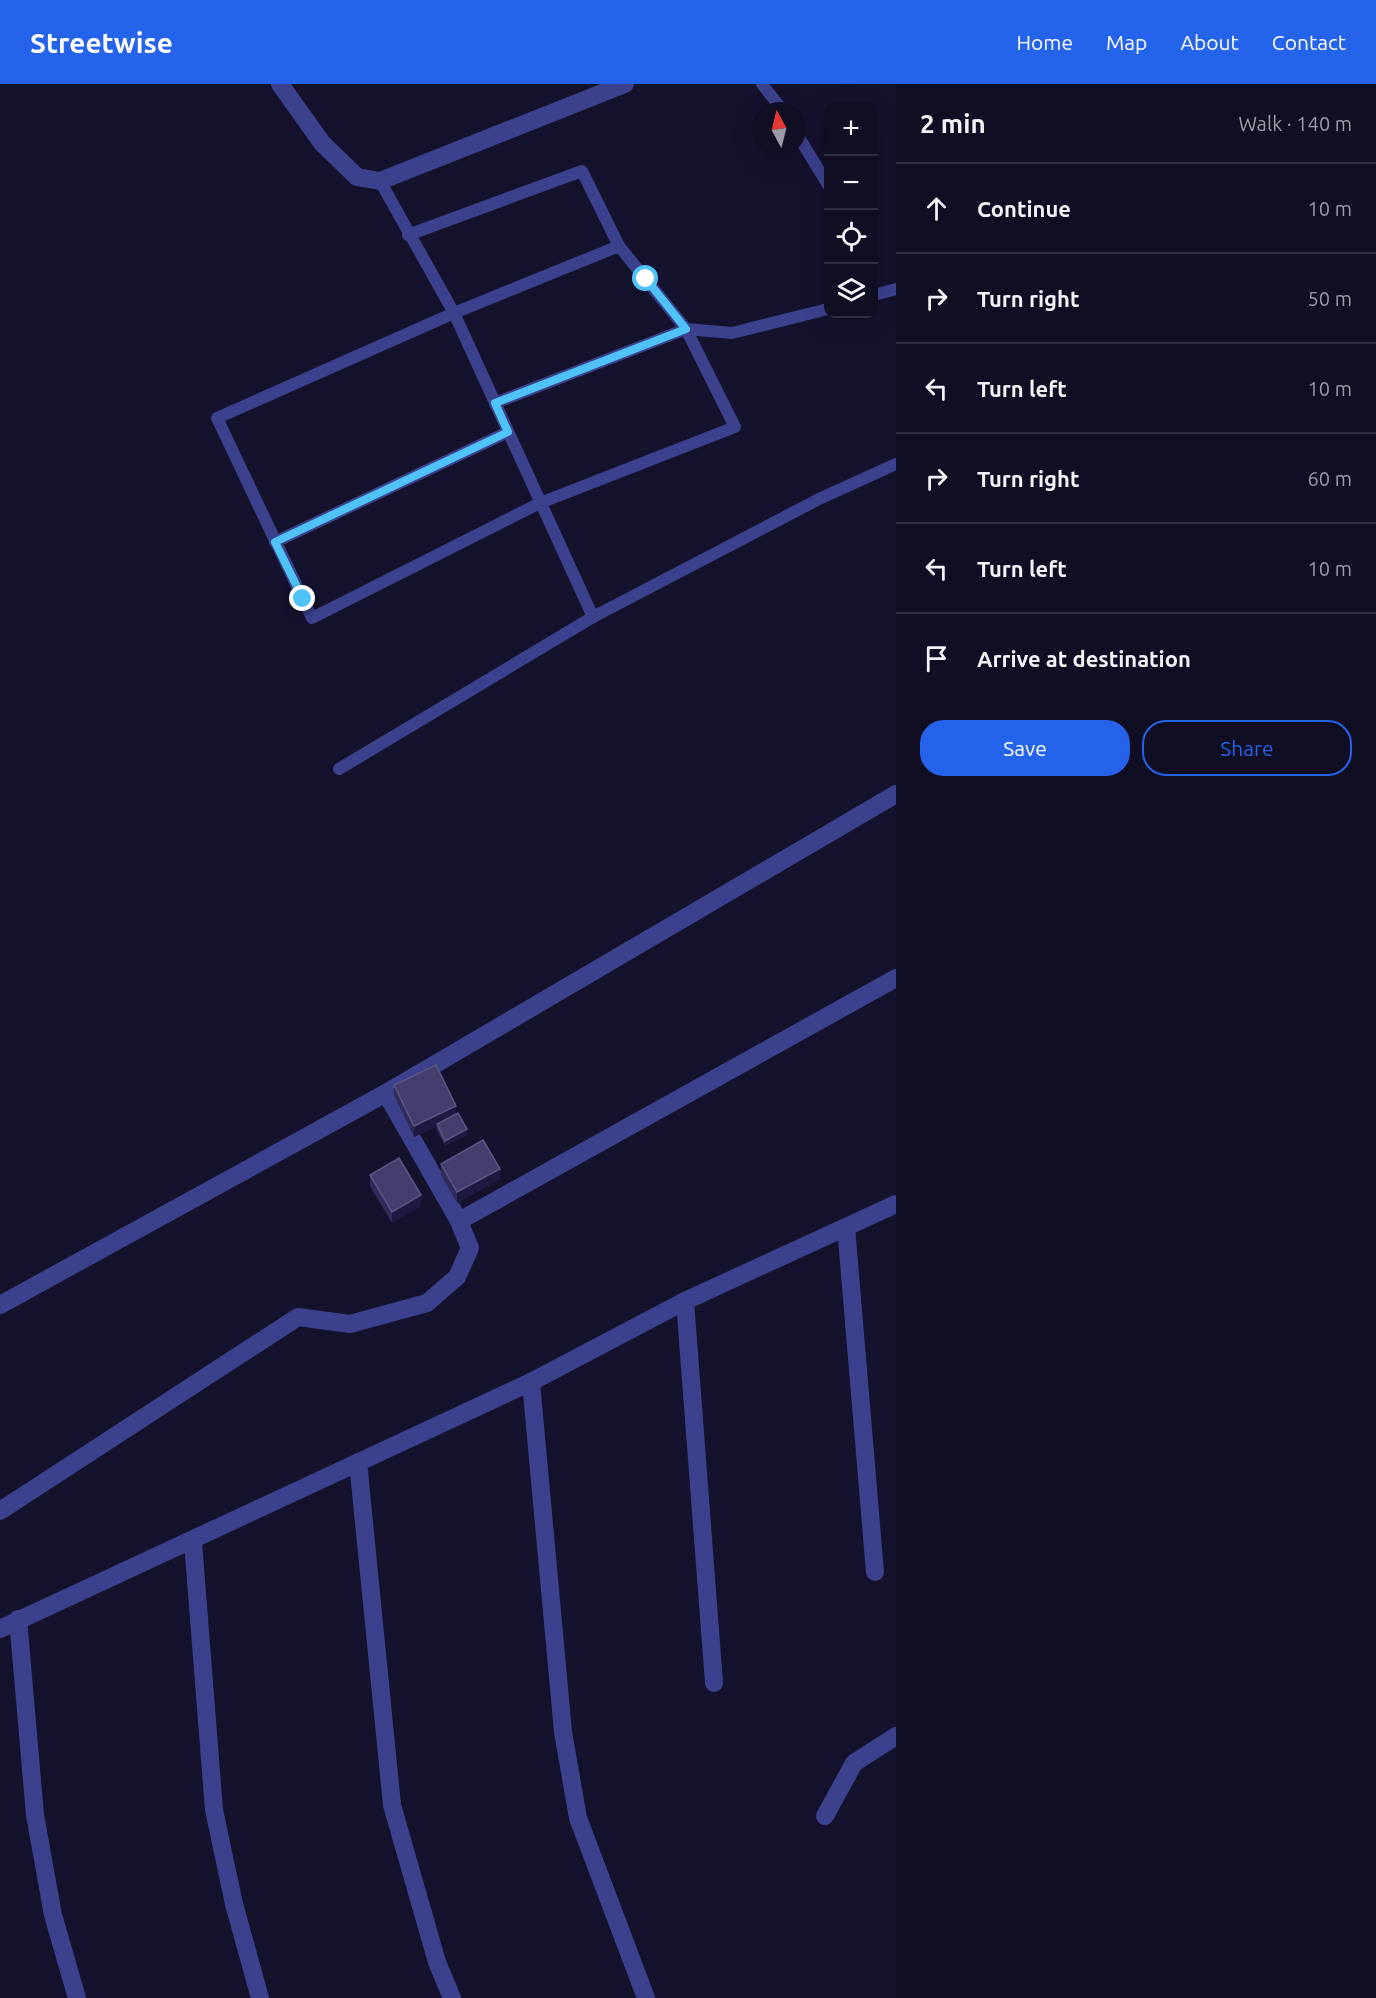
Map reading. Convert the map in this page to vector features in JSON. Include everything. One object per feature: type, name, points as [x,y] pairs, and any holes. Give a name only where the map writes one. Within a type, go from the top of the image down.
[{"type":"street","points":[[280,84],[322,143],[357,177],[380,181],[625,84]]},
{"type":"street","points":[[0,1305],[386,1094],[896,794]]},
{"type":"street","points":[[459,1221],[896,978]]},
{"type":"street","points":[[0,1511],[298,1317],[350,1324],[427,1303],[457,1277],[470,1248],[459,1221],[386,1094]]},
{"type":"street","points":[[0,1629],[193,1542],[531,1382],[685,1300],[896,1204]]},
{"type":"street","points":[[846,1227],[875,1572]]},
{"type":"street","points":[[685,1300],[714,1683]]},
{"type":"street","points":[[531,1382],[563,1732],[578,1818],[646,1998]]},
{"type":"street","points":[[358,1462],[392,1805],[437,1962],[452,1998]]},
{"type":"street","points":[[193,1542],[214,1810],[236,1915],[260,1998]]},
{"type":"street","points":[[18,1619],[35,1815],[53,1915],[77,1998]]},
{"type":"street","points":[[825,1816],[854,1763],[896,1736]]},
{"type":"lane","points":[[762,84],[776,102]]},
{"type":"lane","points":[[806,149],[824,178]]},
{"type":"lane","points":[[408,235],[582,171],[619,246],[686,329],[735,427],[540,503],[312,618],[217,418],[454,313],[619,246]]},
{"type":"lane","points":[[380,181],[408,235],[454,313],[593,617]]},
{"type":"lane","points":[[878,294],[896,289]]},
{"type":"lane","points":[[495,403],[686,329],[732,333],[824,310]]},
{"type":"lane","points":[[275,542],[508,432]]},
{"type":"lane","points":[[339,769],[593,617],[819,499],[896,465]]},
{"type":"building","points":[[436,1065],[456,1106],[414,1126],[394,1085]]},
{"type":"building","points":[[458,1113],[467,1129],[445,1141],[437,1124]]},
{"type":"building","points":[[483,1140],[500,1169],[457,1192],[441,1164]]},
{"type":"building","points":[[399,1158],[421,1195],[392,1212],[370,1175]]},
{"type":"route","points":[[303,599],[275,542],[508,432],[495,403],[686,329],[646,279]]}]
